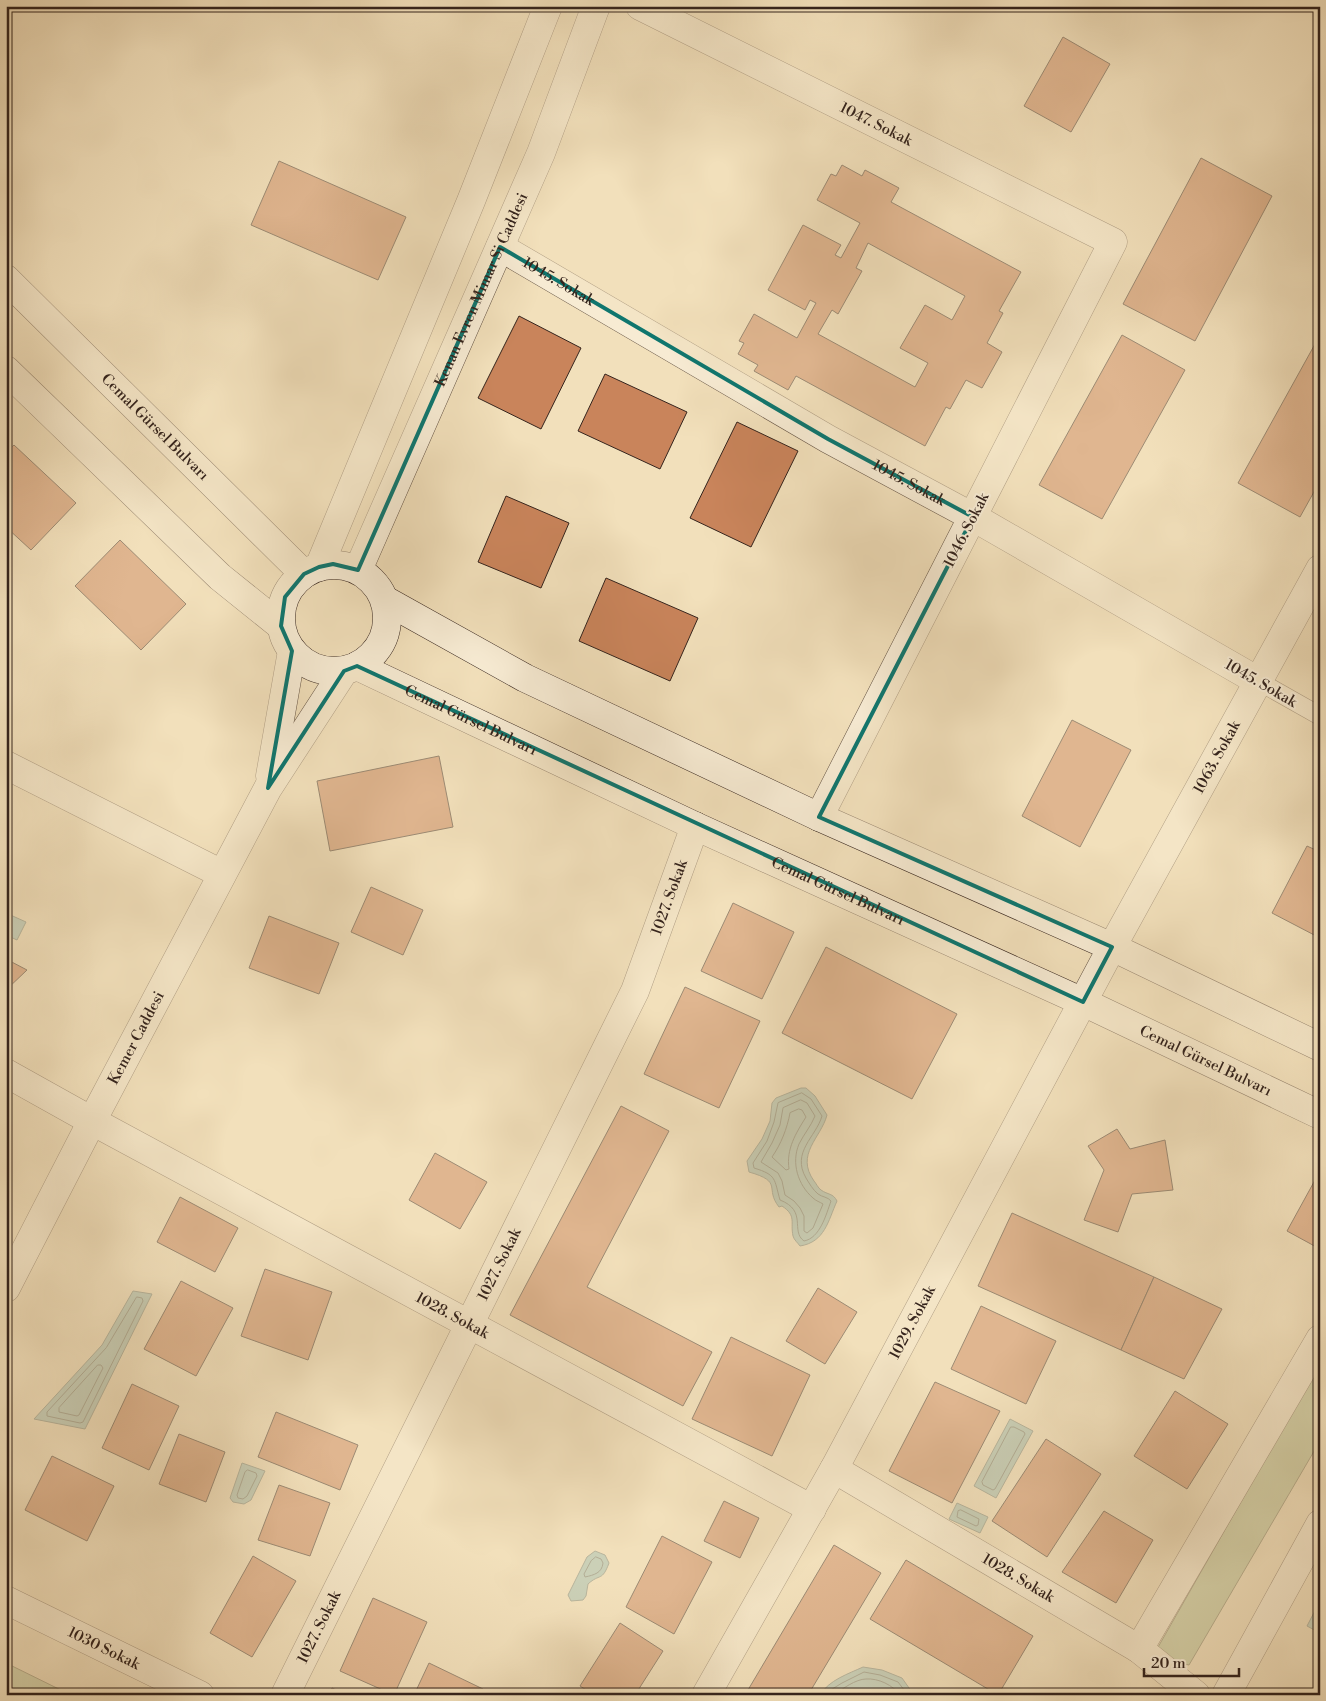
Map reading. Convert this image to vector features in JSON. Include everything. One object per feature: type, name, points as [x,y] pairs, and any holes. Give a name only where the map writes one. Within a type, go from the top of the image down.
[{"type":"street","points":[[311,570],[471,202],[548,6]]},
{"type":"street","name":"Kenan Evren Mimar Si Caddesi","points":[[358,570],[541,153],[596,6]]},
{"type":"street","name":"1047. Sokak","points":[[640,6],[1113,242]]},
{"type":"street","name":"1046. Sokak","points":[[819,817],[1113,242]]},
{"type":"street","name":"1045. Sokak","points":[[500,248],[828,439],[973,517],[1258,681]]},
{"type":"street","name":"Cemal Gürsel Bulvarı","points":[[6,280],[311,570]]},
{"type":"street","points":[[6,370],[220,577],[281,626]]},
{"type":"street","points":[[333,564],[358,570],[370,578],[379,588],[385,600],[388,615],[386,631],[380,646],[370,658],[350,668],[330,671],[316,668],[303,662],[292,651],[285,640],[281,626],[281,612],[285,597],[292,584],[311,570],[333,564]]},
{"type":"street","name":"1063. Sokak","points":[[1112,947],[1320,569]]},
{"type":"street","points":[[385,600],[525,678],[819,817],[1112,947],[1320,1047]]},
{"type":"street","points":[[268,788],[292,651]]},
{"type":"street","points":[[268,788],[350,668]]},
{"type":"street","name":"Cemal Gürsel Bulvarı","points":[[350,668],[1083,1002],[1320,1115]]},
{"type":"street","points":[[6,765],[222,874]]},
{"type":"street","name":"Kemer Caddesi","points":[[6,1288],[268,788]]},
{"type":"street","name":"1027. Sokak","points":[[285,1695],[634,991],[695,826]]},
{"type":"street","name":"1029. Sokak","points":[[706,1695],[834,1469],[1112,947]]},
{"type":"street","name":"1028. Sokak","points":[[6,1073],[812,1509]]},
{"type":"street","points":[[1139,1649],[1320,1339]]},
{"type":"street","name":"1028. Sokak","points":[[834,1469],[1139,1649],[1196,1695]]},
{"type":"street","points":[[1226,1695],[1320,1524]]},
{"type":"street","name":"1030 Sokak","points":[[6,1600],[200,1695]]},
{"type":"lane","name":"1045. Sokak","points":[[1258,681],[1320,716]]},
{"type":"highlighted area","points":[[500,247],[828,439],[973,517],[819,817],[1112,947],[1083,1002],[357,666],[344,671],[268,788],[292,651],[281,626],[285,597],[304,574],[319,567],[333,564],[358,570]]},
{"type":"green space","points":[[1320,1363],[1320,1441],[1189,1665],[1175,1662],[1157,1649]]},
{"type":"green space","points":[[6,1663],[71,1695],[6,1695]]},
{"type":"water","points":[[6,913],[26,922],[17,940],[6,935]]},
{"type":"water","points":[[801,1088],[806,1088],[815,1096],[827,1115],[808,1154],[807,1163],[809,1171],[820,1189],[832,1195],[837,1201],[828,1223],[820,1235],[808,1244],[800,1246],[793,1236],[790,1213],[782,1206],[779,1207],[773,1195],[770,1182],[749,1172],[747,1161],[762,1139],[770,1121],[772,1103],[776,1098]]},
{"type":"water","points":[[133,1291],[152,1294],[85,1429],[34,1419],[102,1345]]},
{"type":"water","points":[[1010,1419],[1033,1431],[996,1498],[974,1486]]},
{"type":"water","points":[[242,1463],[265,1471],[251,1500],[244,1504],[233,1502],[230,1498]]},
{"type":"water","points":[[957,1503],[988,1517],[980,1533],[949,1519]]},
{"type":"water","points":[[595,1551],[605,1555],[609,1563],[607,1569],[602,1575],[588,1584],[586,1596],[583,1600],[571,1601],[568,1595],[587,1557]]},
{"type":"water","points":[[1320,1603],[1320,1633],[1307,1626]]},
{"type":"water","points":[[863,1667],[882,1670],[902,1678],[914,1695],[820,1695],[834,1681]]},
{"type":"building","points":[[1063,37],[1110,64],[1071,132],[1024,106]]},
{"type":"building","points":[[1201,158],[1272,196],[1195,341],[1123,304]]},
{"type":"building","points":[[279,161],[406,217],[378,280],[251,225]]},
{"type":"building","points":[[842,165],[862,176],[865,170],[899,188],[891,202],[1021,272],[999,311],[1003,313],[987,343],[1002,352],[982,388],[966,380],[950,409],[946,407],[925,446],[796,376],[788,390],[754,371],[758,365],[738,354],[744,343],[739,341],[754,314],[797,338],[816,303],[810,300],[805,310],[768,290],[803,225],[841,245],[835,255],[841,258],[860,223],[817,200],[831,174],[836,176]],"holes":[[[868,243],[965,296],[952,320],[925,305],[900,348],[928,363],[915,387],[818,334],[832,310],[838,314],[862,271],[856,268]]]},
{"type":"building","points":[[519,316],[581,348],[541,429],[478,398]]},
{"type":"building","points":[[1122,335],[1185,370],[1102,519],[1039,485]]},
{"type":"building","points":[[1320,335],[1320,481],[1300,517],[1238,483]]},
{"type":"building","points":[[605,374],[687,412],[660,469],[578,431]]},
{"type":"building","points":[[737,422],[798,451],[751,547],[690,518]]},
{"type":"building","points":[[14,445],[76,503],[31,550],[6,527],[6,453]]},
{"type":"building","points":[[506,496],[569,523],[541,588],[478,562]]},
{"type":"building","points":[[120,540],[186,604],[141,650],[75,586]]},
{"type":"building","points":[[606,578],[698,618],[670,681],[579,641]]},
{"type":"building","points":[[1072,720],[1131,750],[1080,847],[1022,816]]},
{"type":"building","points":[[439,756],[453,827],[330,851],[317,781]]},
{"type":"building","points":[[1307,846],[1320,852],[1320,938],[1272,913]]},
{"type":"building","points":[[371,887],[423,910],[403,955],[351,932]]},
{"type":"building","points":[[733,903],[794,932],[762,999],[701,971]]},
{"type":"building","points":[[269,916],[339,943],[319,994],[249,968]]},
{"type":"building","points":[[826,947],[957,1014],[912,1099],[782,1033]]},
{"type":"building","points":[[6,959],[27,970],[6,990]]},
{"type":"building","points":[[685,987],[760,1021],[719,1108],[644,1074]]},
{"type":"building","points":[[621,1106],[669,1131],[587,1287],[712,1352],[683,1406],[510,1315]]},
{"type":"building","points":[[1117,1129],[1130,1149],[1165,1140],[1173,1190],[1132,1194],[1118,1232],[1084,1220],[1104,1170],[1088,1146]]},
{"type":"building","points":[[435,1153],[487,1182],[460,1229],[409,1200]]},
{"type":"building","points":[[1320,1171],[1320,1249],[1287,1231]]},
{"type":"building","points":[[180,1197],[238,1228],[215,1272],[157,1242]]},
{"type":"building","points":[[1012,1213],[1154,1277],[1121,1350],[978,1286]]},
{"type":"building","points":[[265,1269],[332,1292],[308,1360],[241,1336]]},
{"type":"building","points":[[1154,1277],[1222,1309],[1184,1379],[1121,1350]]},
{"type":"building","points":[[181,1281],[233,1308],[196,1376],[144,1349]]},
{"type":"building","points":[[818,1288],[857,1312],[825,1364],[786,1341]]},
{"type":"building","points":[[981,1306],[1056,1341],[1026,1404],[951,1369]]},
{"type":"building","points":[[731,1337],[810,1375],[772,1456],[692,1419]]},
{"type":"building","points":[[935,1382],[1000,1411],[952,1503],[889,1471]]},
{"type":"building","points":[[132,1384],[179,1406],[149,1470],[102,1448]]},
{"type":"building","points":[[1175,1391],[1228,1424],[1187,1489],[1134,1456]]},
{"type":"building","points":[[276,1412],[358,1445],[340,1490],[258,1457]]},
{"type":"building","points":[[179,1434],[225,1452],[206,1502],[159,1484]]},
{"type":"building","points":[[1046,1439],[1101,1474],[1047,1557],[992,1521]]},
{"type":"building","points":[[52,1456],[114,1486],[87,1541],[25,1510]]},
{"type":"building","points":[[279,1485],[330,1503],[310,1556],[258,1540]]},
{"type":"building","points":[[724,1501],[759,1518],[740,1558],[704,1541]]},
{"type":"building","points":[[1104,1511],[1153,1540],[1116,1603],[1062,1572]]},
{"type":"building","points":[[662,1536],[712,1562],[674,1634],[626,1607]]},
{"type":"building","points":[[834,1545],[881,1573],[808,1695],[745,1695]]},
{"type":"building","points":[[253,1556],[296,1581],[252,1657],[210,1633]]},
{"type":"building","points":[[906,1560],[1033,1636],[998,1695],[870,1619]]},
{"type":"building","points":[[373,1598],[427,1622],[394,1695],[340,1671]]},
{"type":"building","points":[[620,1623],[663,1651],[635,1695],[594,1695],[580,1686]]},
{"type":"building","points":[[429,1663],[483,1689],[480,1695],[414,1695]]},
{"type":"building","points":[[332,1688],[347,1695],[329,1695]]}]
